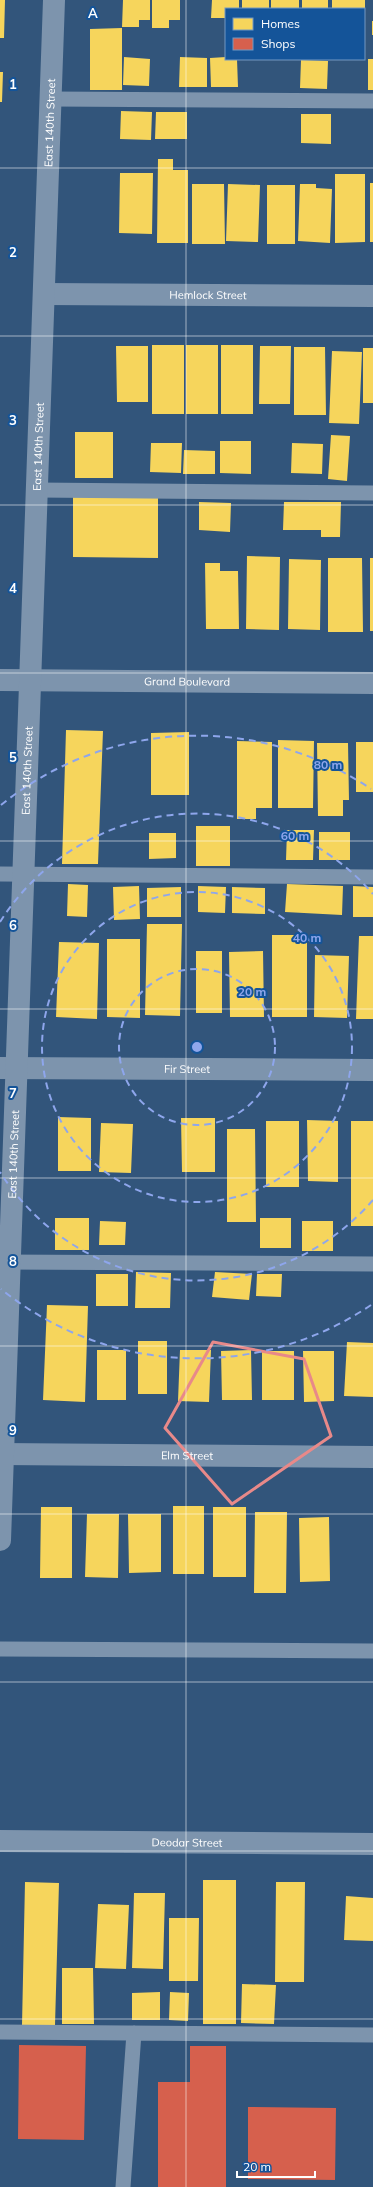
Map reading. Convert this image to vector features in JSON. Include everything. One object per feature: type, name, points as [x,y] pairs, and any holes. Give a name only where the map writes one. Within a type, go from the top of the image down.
[{"type":"street","name":"East 140th Street","points":[[0,1540],[8,1068],[24,874],[54,0]]},
{"type":"street","name":"Hemlock Street","points":[[44,294],[373,296]]},
{"type":"street","name":"Grand Boulevard","points":[[0,680],[373,683]]},
{"type":"street","name":"Fir Street","points":[[8,1068],[373,1070]]},
{"type":"street","name":"Elm Street","points":[[2,1454],[373,1457]]},
{"type":"street","name":"Deodar Street","points":[[0,1841],[373,1844]]},
{"type":"lane","points":[[51,98],[373,101]]},
{"type":"lane","points":[[37,490],[373,493]]},
{"type":"lane","points":[[0,874],[373,877]]},
{"type":"lane","points":[[5,1262],[373,1264]]},
{"type":"lane","points":[[0,1649],[373,1651]]},
{"type":"lane","points":[[0,2032],[373,2035]]},
{"type":"lane","points":[[123,2187],[134,2033]]},
{"type":"highlighted area","points":[[213,1342],[304,1359],[331,1436],[232,1504],[165,1428]]},
{"type":"building: Homes","points":[[0,0],[5,0],[4,38],[0,38]]},
{"type":"building: Homes","points":[[123,0],[150,0],[150,20],[139,20],[139,27],[122,27]]},
{"type":"building: Homes","points":[[152,0],[180,0],[180,20],[169,20],[169,28],[152,28]]},
{"type":"building: Homes","points":[[212,0],[239,0],[239,8],[225,8],[225,18],[211,18]]},
{"type":"building: Homes","points":[[242,0],[269,0],[269,8],[242,8]]},
{"type":"building: Homes","points":[[271,0],[299,0],[299,8],[271,8]]},
{"type":"building: Homes","points":[[302,0],[328,0],[328,8],[302,8]]},
{"type":"building: Homes","points":[[332,0],[365,0],[365,8],[332,8]]},
{"type":"building: Homes","points":[[373,21],[373,35],[372,35]]},
{"type":"building: Homes","points":[[122,28],[122,90],[90,90],[90,29]]},
{"type":"building: Homes","points":[[124,57],[150,59],[149,86],[123,85]]},
{"type":"building: Homes","points":[[180,57],[207,58],[207,87],[179,87]]},
{"type":"building: Homes","points":[[225,57],[225,60],[237,60],[238,87],[211,87],[210,58]]},
{"type":"building: Homes","points":[[368,59],[373,59],[373,90],[368,90]]},
{"type":"building: Homes","points":[[301,60],[328,61],[327,89],[300,88]]},
{"type":"building: Homes","points":[[0,72],[3,72],[2,102],[0,102]]},
{"type":"building: Homes","points":[[121,111],[152,112],[151,140],[120,139]]},
{"type":"building: Homes","points":[[156,112],[187,112],[187,139],[155,139]]},
{"type":"building: Homes","points":[[301,114],[331,114],[331,144],[301,143]]},
{"type":"building: Homes","points":[[158,159],[173,159],[173,170],[188,170],[188,243],[157,243]]},
{"type":"building: Homes","points":[[120,173],[153,173],[152,234],[119,233]]},
{"type":"building: Homes","points":[[335,174],[365,174],[365,242],[335,243]]},
{"type":"building: Homes","points":[[370,183],[373,183],[373,242],[370,242]]},
{"type":"building: Homes","points":[[192,184],[224,184],[225,244],[192,244]]},
{"type":"building: Homes","points":[[228,184],[260,185],[258,242],[226,241]]},
{"type":"building: Homes","points":[[300,184],[316,184],[316,188],[332,189],[330,243],[298,241]]},
{"type":"building: Homes","points":[[267,185],[295,185],[295,244],[267,244]]},
{"type":"building: Homes","points":[[152,345],[184,345],[184,414],[152,414]]},
{"type":"building: Homes","points":[[186,345],[218,345],[218,414],[186,414]]},
{"type":"building: Homes","points":[[221,345],[253,345],[253,414],[221,414]]},
{"type":"building: Homes","points":[[116,346],[148,346],[148,402],[117,402]]},
{"type":"building: Homes","points":[[260,346],[291,346],[290,404],[259,404]]},
{"type":"building: Homes","points":[[294,347],[325,347],[326,415],[294,415]]},
{"type":"building: Homes","points":[[363,348],[373,348],[373,403],[363,403]]},
{"type":"building: Homes","points":[[332,351],[362,352],[359,424],[329,423]]},
{"type":"building: Homes","points":[[75,432],[113,432],[113,478],[75,478]]},
{"type":"building: Homes","points":[[331,435],[350,436],[347,481],[328,479]]},
{"type":"building: Homes","points":[[220,441],[251,441],[251,474],[220,473]]},
{"type":"building: Homes","points":[[151,443],[182,443],[181,473],[150,472]]},
{"type":"building: Homes","points":[[292,443],[323,444],[322,474],[291,473]]},
{"type":"building: Homes","points":[[184,450],[215,451],[215,474],[183,474]]},
{"type":"building: Homes","points":[[73,497],[158,497],[158,558],[73,557]]},
{"type":"building: Homes","points":[[199,502],[231,503],[230,532],[199,530]]},
{"type":"building: Homes","points":[[284,502],[341,502],[340,537],[321,537],[321,530],[283,530]]},
{"type":"building: Homes","points":[[247,556],[280,557],[279,630],[246,629]]},
{"type":"building: Homes","points":[[328,558],[362,558],[363,632],[328,632]]},
{"type":"building: Homes","points":[[370,558],[373,558],[373,631],[370,631]]},
{"type":"building: Homes","points":[[289,559],[321,560],[320,630],[288,629]]},
{"type":"building: Homes","points":[[205,563],[220,563],[220,571],[238,571],[239,629],[206,629]]},
{"type":"building: Homes","points":[[66,730],[103,731],[98,864],[62,864]]},
{"type":"building: Homes","points":[[189,732],[189,795],[151,795],[151,733]]},
{"type":"building: Homes","points":[[278,740],[314,741],[313,808],[278,808]]},
{"type":"building: Homes","points":[[237,741],[272,742],[272,808],[256,808],[256,819],[237,819]]},
{"type":"building: Homes","points":[[356,742],[373,742],[373,792],[356,792]]},
{"type":"building: Homes","points":[[317,743],[348,743],[349,800],[343,800],[343,816],[318,816]]},
{"type":"building: Homes","points":[[196,826],[230,826],[230,866],[196,866]]},
{"type":"building: Homes","points":[[287,830],[314,830],[313,860],[286,860]]},
{"type":"building: Homes","points":[[319,832],[350,832],[350,860],[319,860]]},
{"type":"building: Homes","points":[[149,833],[176,833],[176,858],[149,859]]},
{"type":"building: Homes","points":[[68,884],[88,885],[87,917],[67,916]]},
{"type":"building: Homes","points":[[287,884],[343,886],[342,915],[285,912]]},
{"type":"building: Homes","points":[[139,886],[140,919],[114,920],[113,887]]},
{"type":"building: Homes","points":[[198,886],[226,887],[225,913],[198,912]]},
{"type":"building: Homes","points":[[353,886],[373,887],[373,917],[353,917]]},
{"type":"building: Homes","points":[[181,887],[181,917],[147,917],[147,888]]},
{"type":"building: Homes","points":[[232,887],[265,888],[265,914],[232,913]]},
{"type":"building: Homes","points":[[147,924],[182,924],[180,1016],[145,1015]]},
{"type":"building: Homes","points":[[272,935],[307,935],[307,1017],[272,1017]]},
{"type":"building: Homes","points":[[359,936],[373,936],[373,1019],[356,1019]]},
{"type":"building: Homes","points":[[107,939],[140,939],[140,1018],[107,1017]]},
{"type":"building: Homes","points":[[59,942],[99,943],[97,1019],[56,1017]]},
{"type":"building: Homes","points":[[196,951],[222,951],[222,1013],[196,1013]]},
{"type":"building: Homes","points":[[263,951],[264,1017],[230,1017],[229,952]]},
{"type":"building: Homes","points":[[315,955],[349,956],[347,1018],[314,1017]]},
{"type":"building: Homes","points":[[58,1117],[91,1118],[91,1171],[58,1171]]},
{"type":"building: Homes","points":[[181,1118],[215,1118],[215,1172],[182,1172]]},
{"type":"building: Homes","points":[[307,1120],[338,1121],[338,1182],[308,1181]]},
{"type":"building: Homes","points":[[266,1121],[299,1121],[299,1187],[266,1187]]},
{"type":"building: Homes","points":[[351,1121],[373,1121],[373,1226],[351,1226]]},
{"type":"building: Homes","points":[[101,1123],[133,1124],[131,1173],[99,1172]]},
{"type":"building: Homes","points":[[227,1129],[255,1129],[256,1222],[227,1222]]},
{"type":"building: Homes","points":[[55,1218],[89,1218],[89,1250],[55,1250]]},
{"type":"building: Homes","points":[[260,1218],[291,1218],[291,1248],[260,1248]]},
{"type":"building: Homes","points":[[100,1221],[126,1222],[125,1245],[99,1245]]},
{"type":"building: Homes","points":[[302,1221],[333,1221],[333,1251],[302,1251]]},
{"type":"building: Homes","points":[[136,1272],[171,1273],[170,1308],[135,1308]]},
{"type":"building: Homes","points":[[215,1272],[252,1274],[249,1300],[212,1297]]},
{"type":"building: Homes","points":[[96,1274],[128,1274],[128,1306],[96,1306]]},
{"type":"building: Homes","points":[[257,1274],[282,1274],[281,1297],[256,1296]]},
{"type":"building: Homes","points":[[47,1305],[88,1306],[85,1402],[43,1400]]},
{"type":"building: Homes","points":[[138,1341],[167,1341],[167,1394],[138,1394]]},
{"type":"building: Homes","points":[[347,1342],[373,1343],[373,1397],[344,1396]]},
{"type":"building: Homes","points":[[97,1350],[126,1350],[126,1400],[97,1400]]},
{"type":"building: Homes","points":[[180,1350],[211,1350],[209,1402],[178,1401]]},
{"type":"building: Homes","points":[[251,1350],[252,1400],[222,1400],[221,1351]]},
{"type":"building: Homes","points":[[262,1351],[294,1351],[294,1400],[262,1400]]},
{"type":"building: Homes","points":[[303,1351],[334,1351],[334,1401],[304,1402]]},
{"type":"building: Homes","points":[[173,1506],[204,1506],[204,1574],[173,1574]]},
{"type":"building: Homes","points":[[41,1507],[72,1507],[72,1578],[40,1578]]},
{"type":"building: Homes","points":[[213,1507],[246,1507],[246,1577],[213,1577]]},
{"type":"building: Homes","points":[[255,1512],[287,1512],[286,1593],[254,1593]]},
{"type":"building: Homes","points":[[87,1514],[119,1514],[118,1578],[85,1577]]},
{"type":"building: Homes","points":[[128,1514],[161,1514],[161,1572],[129,1573]]},
{"type":"building: Homes","points":[[329,1517],[330,1581],[300,1582],[299,1518]]},
{"type":"building: Homes","points":[[203,1880],[236,1880],[236,2024],[203,2024]]},
{"type":"building: Homes","points":[[25,1882],[59,1883],[55,2025],[22,2025]]},
{"type":"building: Homes","points":[[276,1882],[305,1882],[304,1982],[275,1982]]},
{"type":"building: Homes","points":[[134,1893],[165,1893],[163,1969],[132,1968]]},
{"type":"building: Homes","points":[[346,1896],[373,1898],[373,1941],[344,1940]]},
{"type":"building: Homes","points":[[98,1904],[129,1905],[126,1969],[95,1968]]},
{"type":"building: Homes","points":[[169,1918],[199,1918],[198,1981],[169,1981]]},
{"type":"building: Homes","points":[[62,1968],[93,1968],[94,2024],[62,2024]]},
{"type":"building: Homes","points":[[242,1984],[276,1985],[274,2024],[241,2023]]},
{"type":"building: Homes","points":[[160,1992],[160,2020],[132,2020],[132,1993]]},
{"type":"building: Homes","points":[[170,1992],[189,1993],[188,2021],[169,2020]]},
{"type":"building: Shops","points":[[19,2045],[86,2046],[84,2140],[18,2139]]},
{"type":"building: Shops","points":[[190,2046],[226,2046],[226,2187],[158,2187],[158,2082],[190,2082]]},
{"type":"building: Shops","points":[[248,2107],[336,2108],[335,2180],[248,2179]]}]
